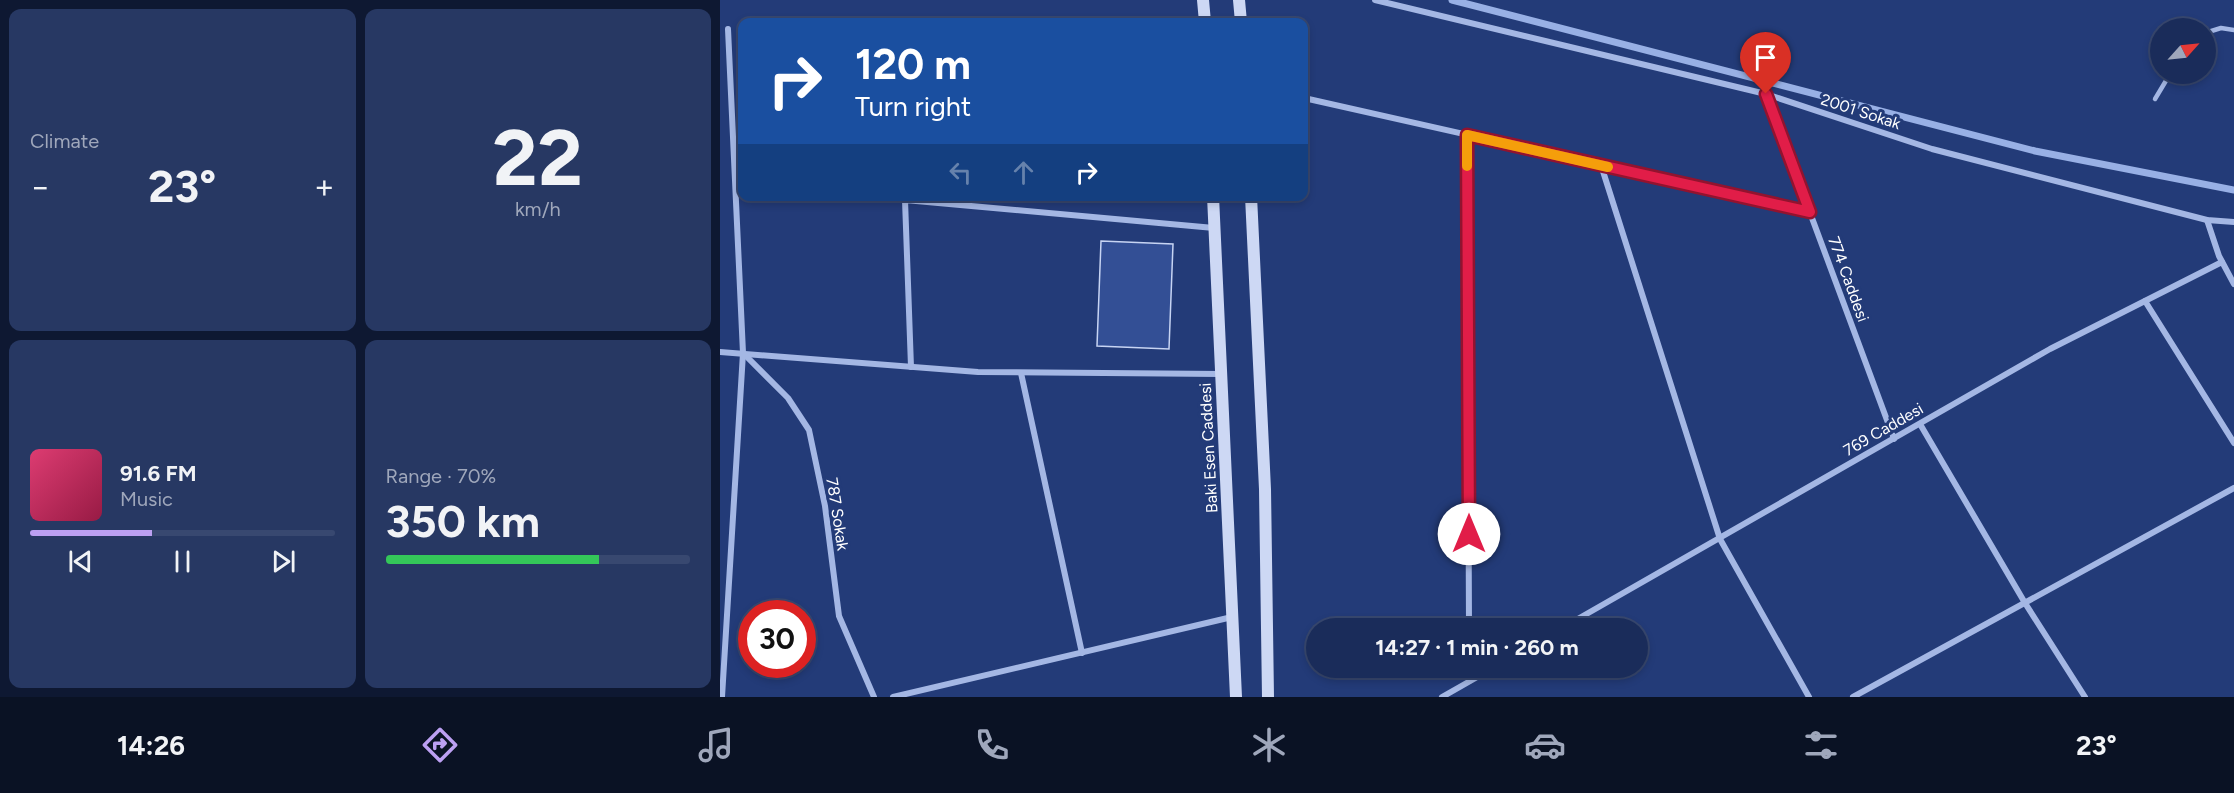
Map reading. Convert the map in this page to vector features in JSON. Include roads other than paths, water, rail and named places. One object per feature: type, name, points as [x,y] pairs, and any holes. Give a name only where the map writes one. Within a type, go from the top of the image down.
[{"type":"street","points":[[1203,0],[1205,18]]},
{"type":"street","points":[[1239,0],[1240,18]]},
{"type":"street","name":"2001 Sokak","points":[[1375,0],[1766,94],[1932,149],[2207,220],[2234,222]]},
{"type":"street","points":[[722,697],[743,353],[728,29]]},
{"type":"street","name":"774 Caddesi","points":[[1766,94],[1894,439]]},
{"type":"street","points":[[1308,99],[1810,212]]},
{"type":"street","points":[[1467,135],[1469,618]]},
{"type":"street","points":[[1600,165],[1720,539],[1809,697]]},
{"type":"street","points":[[905,201],[911,367]]},
{"type":"street","points":[[916,201],[1215,228]]},
{"type":"street","name":"Baki Esen Caddesi","points":[[1213,201],[1236,697]]},
{"type":"street","points":[[1251,201],[1265,489],[1268,697]]},
{"type":"street","points":[[2207,220],[2222,262],[2234,284]]},
{"type":"street","name":"769 Caddesi","points":[[1580,618],[2050,349],[2222,262]]},
{"type":"street","points":[[2145,301],[2234,443]]},
{"type":"street","points":[[720,352],[1021,373],[1221,374]]},
{"type":"street","name":"787 Sokak","points":[[743,353],[788,398],[808,430],[825,506],[839,616],[874,697]]},
{"type":"street","points":[[1021,373],[1083,653]]},
{"type":"street","points":[[1920,424],[2025,603],[2085,697]]},
{"type":"street","points":[[1853,697],[2234,488]]},
{"type":"street","points":[[893,697],[1232,617]]},
{"type":"street","points":[[1442,697],[1475,678]]},
{"type":"lane","points":[[2216,30],[2234,30]]},
{"type":"lane","points":[[2155,99],[2164,84]]},
{"type":"waterway","points":[[1452,0],[2035,151],[2234,190]]}]
